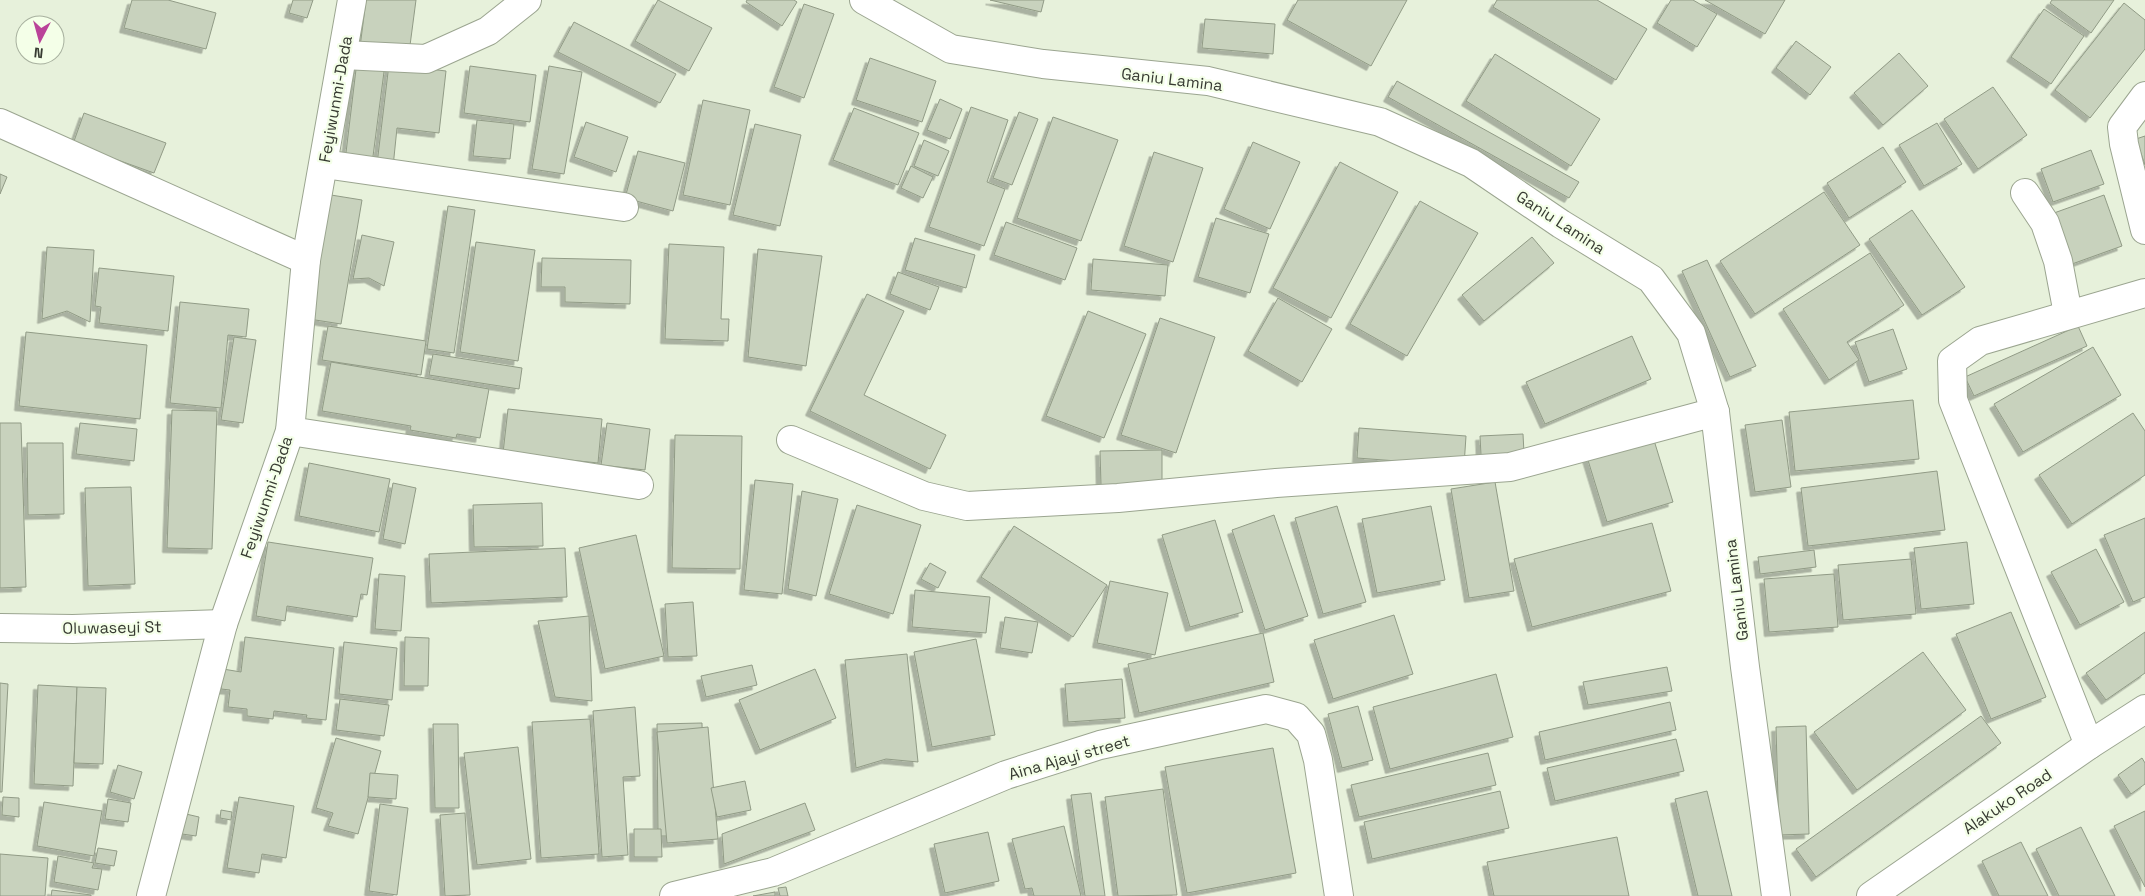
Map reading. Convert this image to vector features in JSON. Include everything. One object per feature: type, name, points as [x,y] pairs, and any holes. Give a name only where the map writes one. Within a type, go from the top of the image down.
[{"type":"street","name":"Feyiwunmi-Dada","points":[[151,896],[223,624],[290,431],[306,260],[352,0]]},
{"type":"street","points":[[343,55],[426,59],[488,31],[527,0]]},
{"type":"street","name":"Ganiu Lamina","points":[[864,0],[951,49],[1043,64],[1208,81],[1380,122],[1471,163],[1561,224],[1651,279],[1691,333],[1715,412],[1744,657],[1776,896]]},
{"type":"street","points":[[2145,96],[2122,127],[2124,144],[2145,230]]},
{"type":"street","points":[[0,123],[306,260]]},
{"type":"street","points":[[324,164],[624,207]]},
{"type":"street","points":[[2025,193],[2045,222],[2058,261],[2068,314]]},
{"type":"street","points":[[2089,745],[1953,400],[1952,361],[1980,341],[2145,293]]},
{"type":"street","points":[[791,440],[924,496],[968,506],[1118,498],[1276,483],[1510,467],[1715,412]]},
{"type":"street","points":[[290,431],[639,486]]},
{"type":"street","name":"Oluwaseyi St","points":[[0,628],[73,629],[223,624]]},
{"type":"street","name":"Aina Ajayi street","points":[[674,896],[773,872],[1006,775],[1071,754],[1100,745],[1266,709],[1296,717],[1310,734],[1318,760],[1339,896]]},
{"type":"street","name":"Alakuko Road","points":[[1871,896],[2089,745],[2145,709]]},
{"type":"building","points":[[132,0],[168,0],[216,13],[206,49],[124,28]]},
{"type":"building","points":[[293,0],[313,0],[307,18],[289,13]]},
{"type":"building","points":[[366,0],[416,0],[409,53],[360,47]]},
{"type":"building","points":[[658,0],[712,28],[689,71],[635,41]]},
{"type":"building","points":[[747,0],[794,0],[797,2],[782,26],[746,2]]},
{"type":"building","points":[[990,0],[1044,0],[1041,12]]},
{"type":"building","points":[[1298,0],[1407,0],[1371,66],[1287,20]]},
{"type":"building","points":[[1497,0],[1597,0],[1647,29],[1616,80],[1493,7]]},
{"type":"building","points":[[1671,0],[1693,0],[1717,14],[1697,47],[1657,23]]},
{"type":"building","points":[[1705,0],[1785,0],[1765,34]]},
{"type":"building","points":[[2052,0],[2114,0],[2091,33],[2050,3]]},
{"type":"building","points":[[2124,3],[2145,20],[2145,49],[2090,118],[2055,90]]},
{"type":"building","points":[[804,4],[834,14],[804,98],[774,87]]},
{"type":"building","points":[[2044,9],[2084,36],[2051,84],[2011,57]]},
{"type":"building","points":[[1205,19],[1275,24],[1273,54],[1202,48]]},
{"type":"building","points":[[574,22],[676,74],[660,103],[558,52]]},
{"type":"building","points":[[1796,41],[1831,67],[1810,95],[1776,68]]},
{"type":"building","points":[[1899,53],[1928,86],[1883,125],[1854,93]]},
{"type":"building","points":[[1495,54],[1600,119],[1571,166],[1466,101]]},
{"type":"building","points":[[870,58],[936,81],[922,122],[856,100]]},
{"type":"building","points":[[357,61],[385,64],[372,164],[345,161]]},
{"type":"building","points":[[389,64],[446,71],[439,133],[397,128],[393,167],[377,164]]},
{"type":"building","points":[[470,66],[536,75],[530,122],[464,113]]},
{"type":"building","points":[[549,66],[582,72],[564,174],[532,169]]},
{"type":"building","points":[[1397,81],[1579,182],[1569,198],[1388,97]]},
{"type":"building","points":[[1993,87],[2027,135],[1978,169],[1944,119]]},
{"type":"building","points":[[940,99],[962,109],[950,139],[927,130]]},
{"type":"building","points":[[703,100],[750,110],[730,205],[683,195]]},
{"type":"building","points":[[971,107],[1008,120],[987,182],[1005,189],[984,246],[929,227]]},
{"type":"building","points":[[854,108],[919,133],[898,185],[833,160]]},
{"type":"building","points":[[1019,112],[1038,119],[1012,185],[993,178]]},
{"type":"building","points":[[84,113],[166,143],[154,173],[73,144]]},
{"type":"building","points":[[1053,117],[1118,140],[1081,241],[1017,218]]},
{"type":"building","points":[[477,120],[514,124],[510,159],[473,156]]},
{"type":"building","points":[[586,122],[628,137],[616,172],[574,157]]},
{"type":"building","points":[[1937,123],[1962,164],[1924,186],[1899,145]]},
{"type":"building","points":[[755,124],[801,135],[780,226],[733,215]]},
{"type":"building","points":[[2145,136],[2145,165],[2136,139]]},
{"type":"building","points":[[924,140],[949,151],[938,176],[914,166]]},
{"type":"building","points":[[1253,142],[1300,162],[1270,229],[1224,209]]},
{"type":"building","points":[[1883,147],[1906,182],[1849,218],[1827,183]]},
{"type":"building","points":[[2091,150],[2104,184],[2053,202],[2041,169]]},
{"type":"building","points":[[638,151],[685,163],[673,211],[625,198]]},
{"type":"building","points":[[1154,152],[1203,168],[1173,262],[1124,246]]},
{"type":"building","points":[[1340,162],[1398,192],[1331,318],[1273,288]]},
{"type":"building","points":[[911,166],[933,177],[923,198],[901,188]]},
{"type":"building","points":[[0,174],[7,177],[0,194]]},
{"type":"building","points":[[1824,192],[1860,245],[1755,314],[1720,261]]},
{"type":"building","points":[[331,195],[362,200],[341,324],[309,319]]},
{"type":"building","points":[[2104,195],[2122,246],[2072,264],[2054,213]]},
{"type":"building","points":[[1420,201],[1478,233],[1407,356],[1350,324]]},
{"type":"building","points":[[448,206],[475,210],[454,353],[427,349]]},
{"type":"building","points":[[1912,210],[1965,287],[1922,315],[1869,239]]},
{"type":"building","points":[[1216,218],[1269,234],[1250,293],[1198,277]]},
{"type":"building","points":[[1006,222],[1077,248],[1065,280],[994,255]]},
{"type":"building","points":[[362,235],[394,242],[384,286],[369,278],[353,279]]},
{"type":"building","points":[[1532,237],[1554,263],[1484,321],[1462,295]]},
{"type":"building","points":[[915,238],[975,255],[966,288],[905,270]]},
{"type":"building","points":[[476,242],[535,250],[518,361],[460,352]]},
{"type":"building","points":[[669,244],[724,247],[721,319],[729,319],[728,341],[665,339]]},
{"type":"building","points":[[47,247],[94,250],[90,322],[67,311],[42,319]]},
{"type":"building","points":[[758,249],[822,256],[806,366],[748,357]]},
{"type":"building","points":[[1870,253],[1904,305],[1847,342],[1859,360],[1829,380],[1783,309]]},
{"type":"building","points":[[542,258],[631,260],[630,304],[565,302],[565,287],[541,287]]},
{"type":"building","points":[[1093,259],[1168,265],[1165,296],[1091,290]]},
{"type":"building","points":[[1707,260],[1756,366],[1730,377],[1682,271]]},
{"type":"building","points":[[99,268],[174,276],[168,331],[99,323],[101,307],[95,306]]},
{"type":"building","points":[[898,272],[939,287],[930,310],[890,294]]},
{"type":"building","points":[[867,294],[904,311],[864,395],[946,435],[930,469],[810,411]]},
{"type":"building","points":[[1278,298],[1332,329],[1302,382],[1248,351]]},
{"type":"building","points":[[180,302],[249,309],[246,337],[228,335],[221,408],[170,403]]},
{"type":"building","points":[[1088,311],[1146,334],[1104,438],[1046,416]]},
{"type":"building","points":[[1160,318],[1215,337],[1176,453],[1121,435]]},
{"type":"building","points":[[328,326],[426,341],[421,375],[322,360]]},
{"type":"building","points":[[2078,326],[2087,346],[1974,396],[1965,377]]},
{"type":"building","points":[[1893,329],[1907,369],[1869,382],[1855,342]]},
{"type":"building","points":[[26,332],[147,345],[140,419],[19,406]]},
{"type":"building","points":[[1632,336],[1651,379],[1545,424],[1526,382]]},
{"type":"building","points":[[234,337],[256,340],[243,423],[221,420]]},
{"type":"building","points":[[2093,347],[2121,395],[2023,452],[1994,404]]},
{"type":"building","points":[[433,354],[522,368],[519,389],[429,375]]},
{"type":"building","points":[[331,362],[489,389],[480,438],[457,434],[456,438],[410,430],[411,426],[322,411]]},
{"type":"building","points":[[1913,400],[1919,459],[1795,471],[1789,412]]},
{"type":"building","points":[[508,409],[602,419],[598,463],[503,453]]},
{"type":"building","points":[[172,410],[217,411],[212,549],[167,548]]},
{"type":"building","points":[[2133,413],[2145,431],[2145,475],[2072,524],[2039,475]]},
{"type":"building","points":[[1782,420],[1791,487],[1755,492],[1745,425]]},
{"type":"building","points":[[0,423],[21,423],[26,587],[0,588]]},
{"type":"building","points":[[80,423],[137,429],[134,461],[76,454]]},
{"type":"building","points":[[607,423],[650,429],[645,470],[601,465]]},
{"type":"building","points":[[1359,428],[1466,436],[1464,466],[1357,458]]},
{"type":"building","points":[[1523,434],[1524,453],[1481,455],[1480,436]]},
{"type":"building","points":[[675,435],[742,436],[740,569],[672,568]]},
{"type":"building","points":[[1653,437],[1673,502],[1607,522],[1587,457]]},
{"type":"building","points":[[27,443],[63,443],[64,514],[28,515]]},
{"type":"building","points":[[1162,450],[1162,484],[1101,485],[1100,451]]},
{"type":"building","points":[[309,463],[390,479],[379,532],[299,516]]},
{"type":"building","points":[[1937,471],[1945,530],[1808,546],[1801,488]]},
{"type":"building","points":[[755,480],[793,484],[782,594],[744,590]]},
{"type":"building","points":[[1495,482],[1514,591],[1469,598],[1451,489]]},
{"type":"building","points":[[393,483],[416,488],[405,544],[383,539]]},
{"type":"building","points":[[131,487],[135,584],[88,586],[85,488]]},
{"type":"building","points":[[802,491],[838,499],[816,596],[788,589]]},
{"type":"building","points":[[542,503],[543,546],[474,547],[473,505]]},
{"type":"building","points":[[857,505],[921,525],[893,614],[829,594]]},
{"type":"building","points":[[1337,506],[1366,602],[1323,614],[1295,518]]},
{"type":"building","points":[[1431,506],[1445,580],[1377,593],[1362,519]]},
{"type":"building","points":[[1274,515],[1308,616],[1265,630],[1232,530]]},
{"type":"building","points":[[2145,518],[2145,597],[2133,602],[2104,535]]},
{"type":"building","points":[[1215,520],[1243,612],[1190,627],[1162,535]]},
{"type":"building","points":[[1652,523],[1671,591],[1532,627],[1514,559]]},
{"type":"building","points":[[1014,526],[1107,585],[1073,637],[981,577]]},
{"type":"building","points":[[636,535],[664,656],[605,669],[579,548]]},
{"type":"building","points":[[268,542],[373,558],[367,595],[361,594],[357,617],[287,606],[285,621],[256,616]]},
{"type":"building","points":[[1967,542],[1974,604],[1921,609],[1914,548]]},
{"type":"building","points":[[565,548],[567,597],[431,603],[429,554]]},
{"type":"building","points":[[2096,549],[2124,602],[2080,625],[2051,572]]},
{"type":"building","points":[[1814,550],[1816,567],[1760,574],[1758,557]]},
{"type":"building","points":[[1911,559],[1916,614],[1843,620],[1838,565]]},
{"type":"building","points":[[930,563],[946,572],[938,588],[921,579]]},
{"type":"building","points":[[379,574],[405,576],[401,631],[375,629]]},
{"type":"building","points":[[1834,574],[1838,627],[1769,632],[1764,579]]},
{"type":"building","points":[[1110,581],[1168,593],[1155,655],[1097,643]]},
{"type":"building","points":[[915,590],[990,597],[986,633],[912,627]]},
{"type":"building","points":[[693,602],[697,656],[668,657],[665,604]]},
{"type":"building","points":[[2011,612],[2046,697],[1991,719],[1956,634]]},
{"type":"building","points":[[1394,615],[1413,674],[1333,699],[1314,640]]},
{"type":"building","points":[[589,616],[592,701],[555,697],[538,621]]},
{"type":"building","points":[[1005,617],[1038,622],[1032,653],[1000,648]]},
{"type":"building","points":[[2145,632],[2145,673],[2106,700],[2086,673]]},
{"type":"building","points":[[1263,633],[1274,682],[1139,713],[1128,664]]},
{"type":"building","points":[[245,637],[334,648],[326,720],[306,718],[307,715],[274,711],[273,719],[247,716],[247,709],[228,707],[230,690],[221,689],[223,669],[241,672]]},
{"type":"building","points":[[405,637],[429,638],[428,686],[404,686]]},
{"type":"building","points":[[976,639],[995,735],[932,747],[914,652]]},
{"type":"building","points":[[344,642],[397,648],[392,700],[339,694]]},
{"type":"building","points":[[1923,652],[1966,710],[1857,790],[1814,732]]},
{"type":"building","points":[[907,654],[918,762],[886,759],[856,768],[845,660]]},
{"type":"building","points":[[752,665],[757,685],[706,697],[701,676]]},
{"type":"building","points":[[1667,667],[1672,691],[1588,705],[1583,682]]},
{"type":"building","points":[[815,669],[836,718],[760,750],[739,700]]},
{"type":"building","points":[[1496,674],[1513,737],[1390,769],[1373,707]]},
{"type":"building","points":[[1122,679],[1125,718],[1068,722],[1065,684]]},
{"type":"building","points":[[0,683],[8,684],[2,792],[0,792]]},
{"type":"building","points":[[38,685],[77,687],[73,786],[34,784]]},
{"type":"building","points":[[77,687],[106,688],[103,764],[74,763]]},
{"type":"building","points":[[340,699],[389,705],[384,736],[336,730]]},
{"type":"building","points":[[1670,702],[1676,730],[1545,760],[1539,732]]},
{"type":"building","points":[[1358,706],[1373,760],[1342,768],[1328,714]]},
{"type":"building","points":[[635,707],[640,776],[623,777],[628,855],[602,857],[593,711]]},
{"type":"building","points":[[1981,716],[2001,743],[1816,877],[1796,849]]},
{"type":"building","points":[[590,719],[599,854],[541,858],[532,722]]},
{"type":"building","points":[[702,723],[704,836],[658,836],[657,724]]},
{"type":"building","points":[[433,724],[458,724],[459,808],[435,808]]},
{"type":"building","points":[[1806,726],[1809,834],[1779,835],[1776,727]]},
{"type":"building","points":[[708,727],[718,839],[667,843],[657,732]]},
{"type":"building","points":[[336,738],[381,751],[358,834],[328,826],[333,813],[316,808]]},
{"type":"building","points":[[1676,739],[1684,771],[1555,801],[1547,768]]},
{"type":"building","points":[[518,747],[531,859],[477,865],[464,753]]},
{"type":"building","points":[[1273,748],[1296,873],[1187,893],[1165,767]]},
{"type":"building","points":[[1488,753],[1496,785],[1359,817],[1351,785]]},
{"type":"building","points":[[2142,758],[2145,763],[2145,784],[2131,794],[2118,775]]},
{"type":"building","points":[[118,765],[142,772],[134,799],[110,792]]},
{"type":"building","points":[[370,773],[398,775],[396,799],[368,797]]},
{"type":"building","points":[[745,781],[751,810],[717,817],[711,788]]},
{"type":"building","points":[[1163,789],[1177,895],[1118,896],[1105,797]]},
{"type":"building","points":[[1500,791],[1509,828],[1372,859],[1364,822]]},
{"type":"building","points":[[1707,791],[1732,896],[1698,896],[1675,799]]},
{"type":"building","points":[[1091,793],[1105,896],[1085,896],[1071,795]]},
{"type":"building","points":[[3,797],[19,798],[19,817],[2,815]]},
{"type":"building","points":[[239,797],[294,806],[286,858],[262,854],[259,873],[227,868]]},
{"type":"building","points":[[108,799],[131,803],[128,822],[105,819]]},
{"type":"building","points":[[44,802],[102,811],[94,856],[37,846]]},
{"type":"building","points":[[805,803],[815,830],[724,864],[722,834]]},
{"type":"building","points":[[380,804],[408,808],[397,895],[369,891]]},
{"type":"building","points":[[221,810],[232,812],[231,820],[220,818]]},
{"type":"building","points":[[2145,811],[2145,887],[2114,826]]},
{"type":"building","points":[[465,813],[470,895],[445,896],[440,815]]},
{"type":"building","points":[[186,814],[199,817],[196,836],[182,834]]},
{"type":"building","points":[[1064,826],[1081,896],[1034,896],[1032,888],[1025,889],[1012,839]]},
{"type":"building","points":[[2081,827],[2115,896],[2059,896],[2036,849]]},
{"type":"building","points":[[634,829],[661,829],[662,857],[634,857]]},
{"type":"building","points":[[988,832],[999,881],[945,893],[934,844]]},
{"type":"building","points":[[1617,837],[1629,896],[1494,896],[1487,862]]},
{"type":"building","points":[[2021,842],[2048,896],[1999,896],[1982,861]]},
{"type":"building","points":[[98,848],[117,851],[114,866],[95,863]]},
{"type":"building","points":[[0,854],[48,858],[45,896],[0,896]]},
{"type":"building","points":[[58,856],[94,863],[92,868],[102,869],[98,890],[54,882]]},
{"type":"building","points":[[786,887],[788,896],[780,896],[778,888]]},
{"type":"building","points":[[52,890],[91,895],[91,896],[51,896]]},
{"type":"building","points":[[775,892],[775,896],[753,896]]}]
